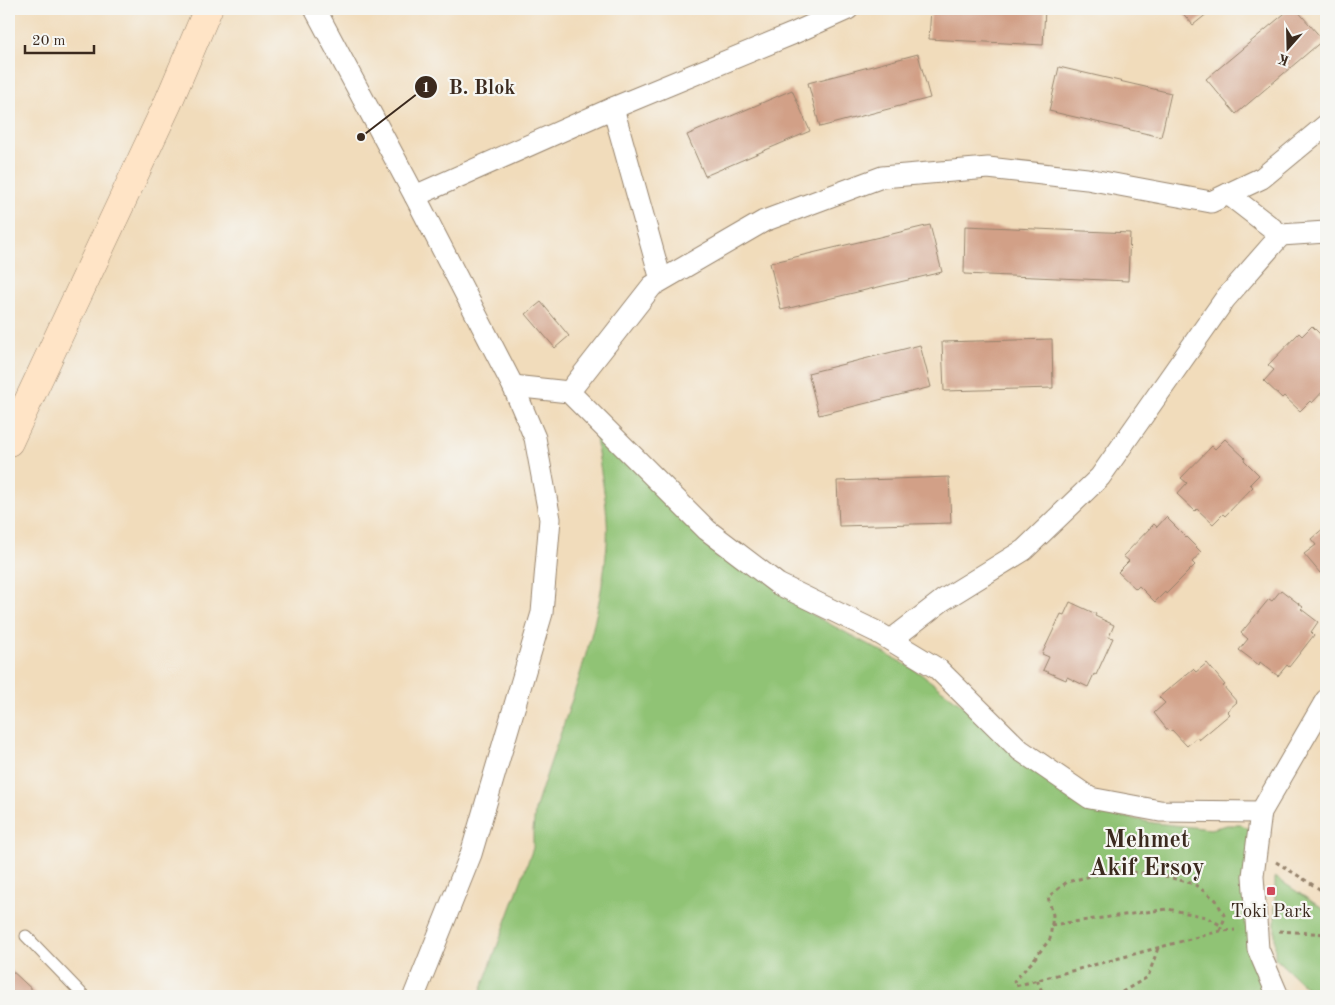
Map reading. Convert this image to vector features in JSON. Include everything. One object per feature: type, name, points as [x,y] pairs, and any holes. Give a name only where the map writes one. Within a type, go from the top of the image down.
[{"type":"street","points":[[9,442],[164,112],[208,9]]},
{"type":"street","points":[[315,9],[415,196],[513,386],[535,438],[550,519],[542,613],[471,854],[414,996]]},
{"type":"street","points":[[415,196],[613,108],[848,9]]},
{"type":"street","points":[[613,108],[661,280]]},
{"type":"street","points":[[569,392],[652,286],[764,221],[882,177],[988,168],[1087,179],[1211,202],[1262,178],[1326,125]]},
{"type":"street","points":[[1228,194],[1281,235],[1326,232]]},
{"type":"street","points":[[891,640],[944,600],[1024,550],[1100,476],[1225,299],[1281,235]]},
{"type":"street","points":[[513,386],[569,392],[707,530],[778,584],[877,632],[938,669],[1020,750],[1090,798],[1160,811],[1261,812]]},
{"type":"street","points":[[1278,996],[1258,949],[1253,876],[1261,812],[1326,700]]},
{"type":"lane","points":[[26,936],[84,996]]},
{"type":"path","points":[[1256,851],[1326,892]]},
{"type":"path","points":[[1220,931],[1225,917],[1216,900],[1194,884],[1165,876],[1115,870],[1067,882],[1048,898],[1053,915],[1050,939],[1014,981],[1015,986],[1220,931],[1257,930],[1326,934]]},
{"type":"path","points":[[1051,925],[1168,909],[1206,917],[1222,926]]},
{"type":"path","points":[[1115,996],[1148,976],[1158,948]]},
{"type":"path","points":[[1037,980],[1044,996]]},
{"type":"green space","points":[[595,424],[784,596],[813,615],[914,669],[965,707],[1057,789],[1114,815],[1154,823],[1211,829],[1227,825],[1242,825],[1252,830],[1273,996],[479,996],[533,848],[535,810],[578,679],[597,613],[607,544],[607,514]]},
{"type":"green space","points":[[1275,877],[1326,911],[1326,994],[1310,991],[1275,958]]},
{"type":"building","points":[[931,9],[1045,9],[1043,45],[929,39]]},
{"type":"building","points":[[1179,9],[1213,9],[1193,25]]},
{"type":"building","points":[[1290,9],[1296,9],[1323,40],[1236,114],[1206,79]]},
{"type":"building","points":[[918,54],[930,98],[820,127],[808,83]]},
{"type":"building","points":[[1059,67],[1171,93],[1161,137],[1049,111]]},
{"type":"building","points":[[792,90],[810,131],[705,176],[687,135]]},
{"type":"building","points":[[930,225],[942,272],[781,310],[770,263]]},
{"type":"building","points":[[965,226],[1130,233],[1128,281],[964,274]]},
{"type":"building","points":[[541,302],[569,336],[555,348],[526,314]]},
{"type":"building","points":[[1312,326],[1326,340],[1326,388],[1312,403],[1310,401],[1300,411],[1284,396],[1282,398],[1264,381],[1274,370],[1268,365],[1299,333],[1302,336]]},
{"type":"building","points":[[1052,339],[1053,388],[944,391],[942,342]]},
{"type":"building","points":[[920,345],[931,387],[819,415],[808,373]]},
{"type":"building","points":[[1225,439],[1259,475],[1250,484],[1253,487],[1225,516],[1223,514],[1213,524],[1197,509],[1195,511],[1177,494],[1187,483],[1181,478],[1212,446],[1215,449]]},
{"type":"building","points":[[949,477],[951,523],[839,526],[837,481]]},
{"type":"building","points":[[1166,517],[1201,552],[1192,562],[1195,565],[1166,594],[1165,592],[1155,602],[1139,586],[1136,589],[1118,572],[1129,561],[1123,556],[1154,524],[1157,527]]},
{"type":"building","points":[[1326,526],[1326,575],[1323,571],[1320,573],[1304,554],[1316,545],[1311,539]]},
{"type":"building","points":[[1281,590],[1303,607],[1301,609],[1318,622],[1311,632],[1314,635],[1289,667],[1287,665],[1278,676],[1260,662],[1259,665],[1239,650],[1248,639],[1241,633],[1269,599],[1272,601]]},
{"type":"building","points":[[1070,602],[1114,625],[1109,637],[1113,638],[1096,675],[1094,674],[1088,687],[1067,677],[1066,680],[1043,670],[1049,657],[1042,654],[1061,614],[1064,615]]},
{"type":"building","points":[[1207,663],[1237,702],[1227,711],[1230,714],[1199,740],[1197,737],[1187,746],[1172,730],[1169,732],[1154,713],[1165,703],[1159,697],[1193,669],[1196,672]]},
{"type":"building","points":[[9,968],[39,996],[9,996]]},
{"type":"place","name":"B. Blok","points":[[361,137]]},
{"type":"place","name":"Toki Park","points":[[1271,891]]},
{"type":"district","name":"Mehmet Akif Ersoy","points":[[1147,853]]}]
